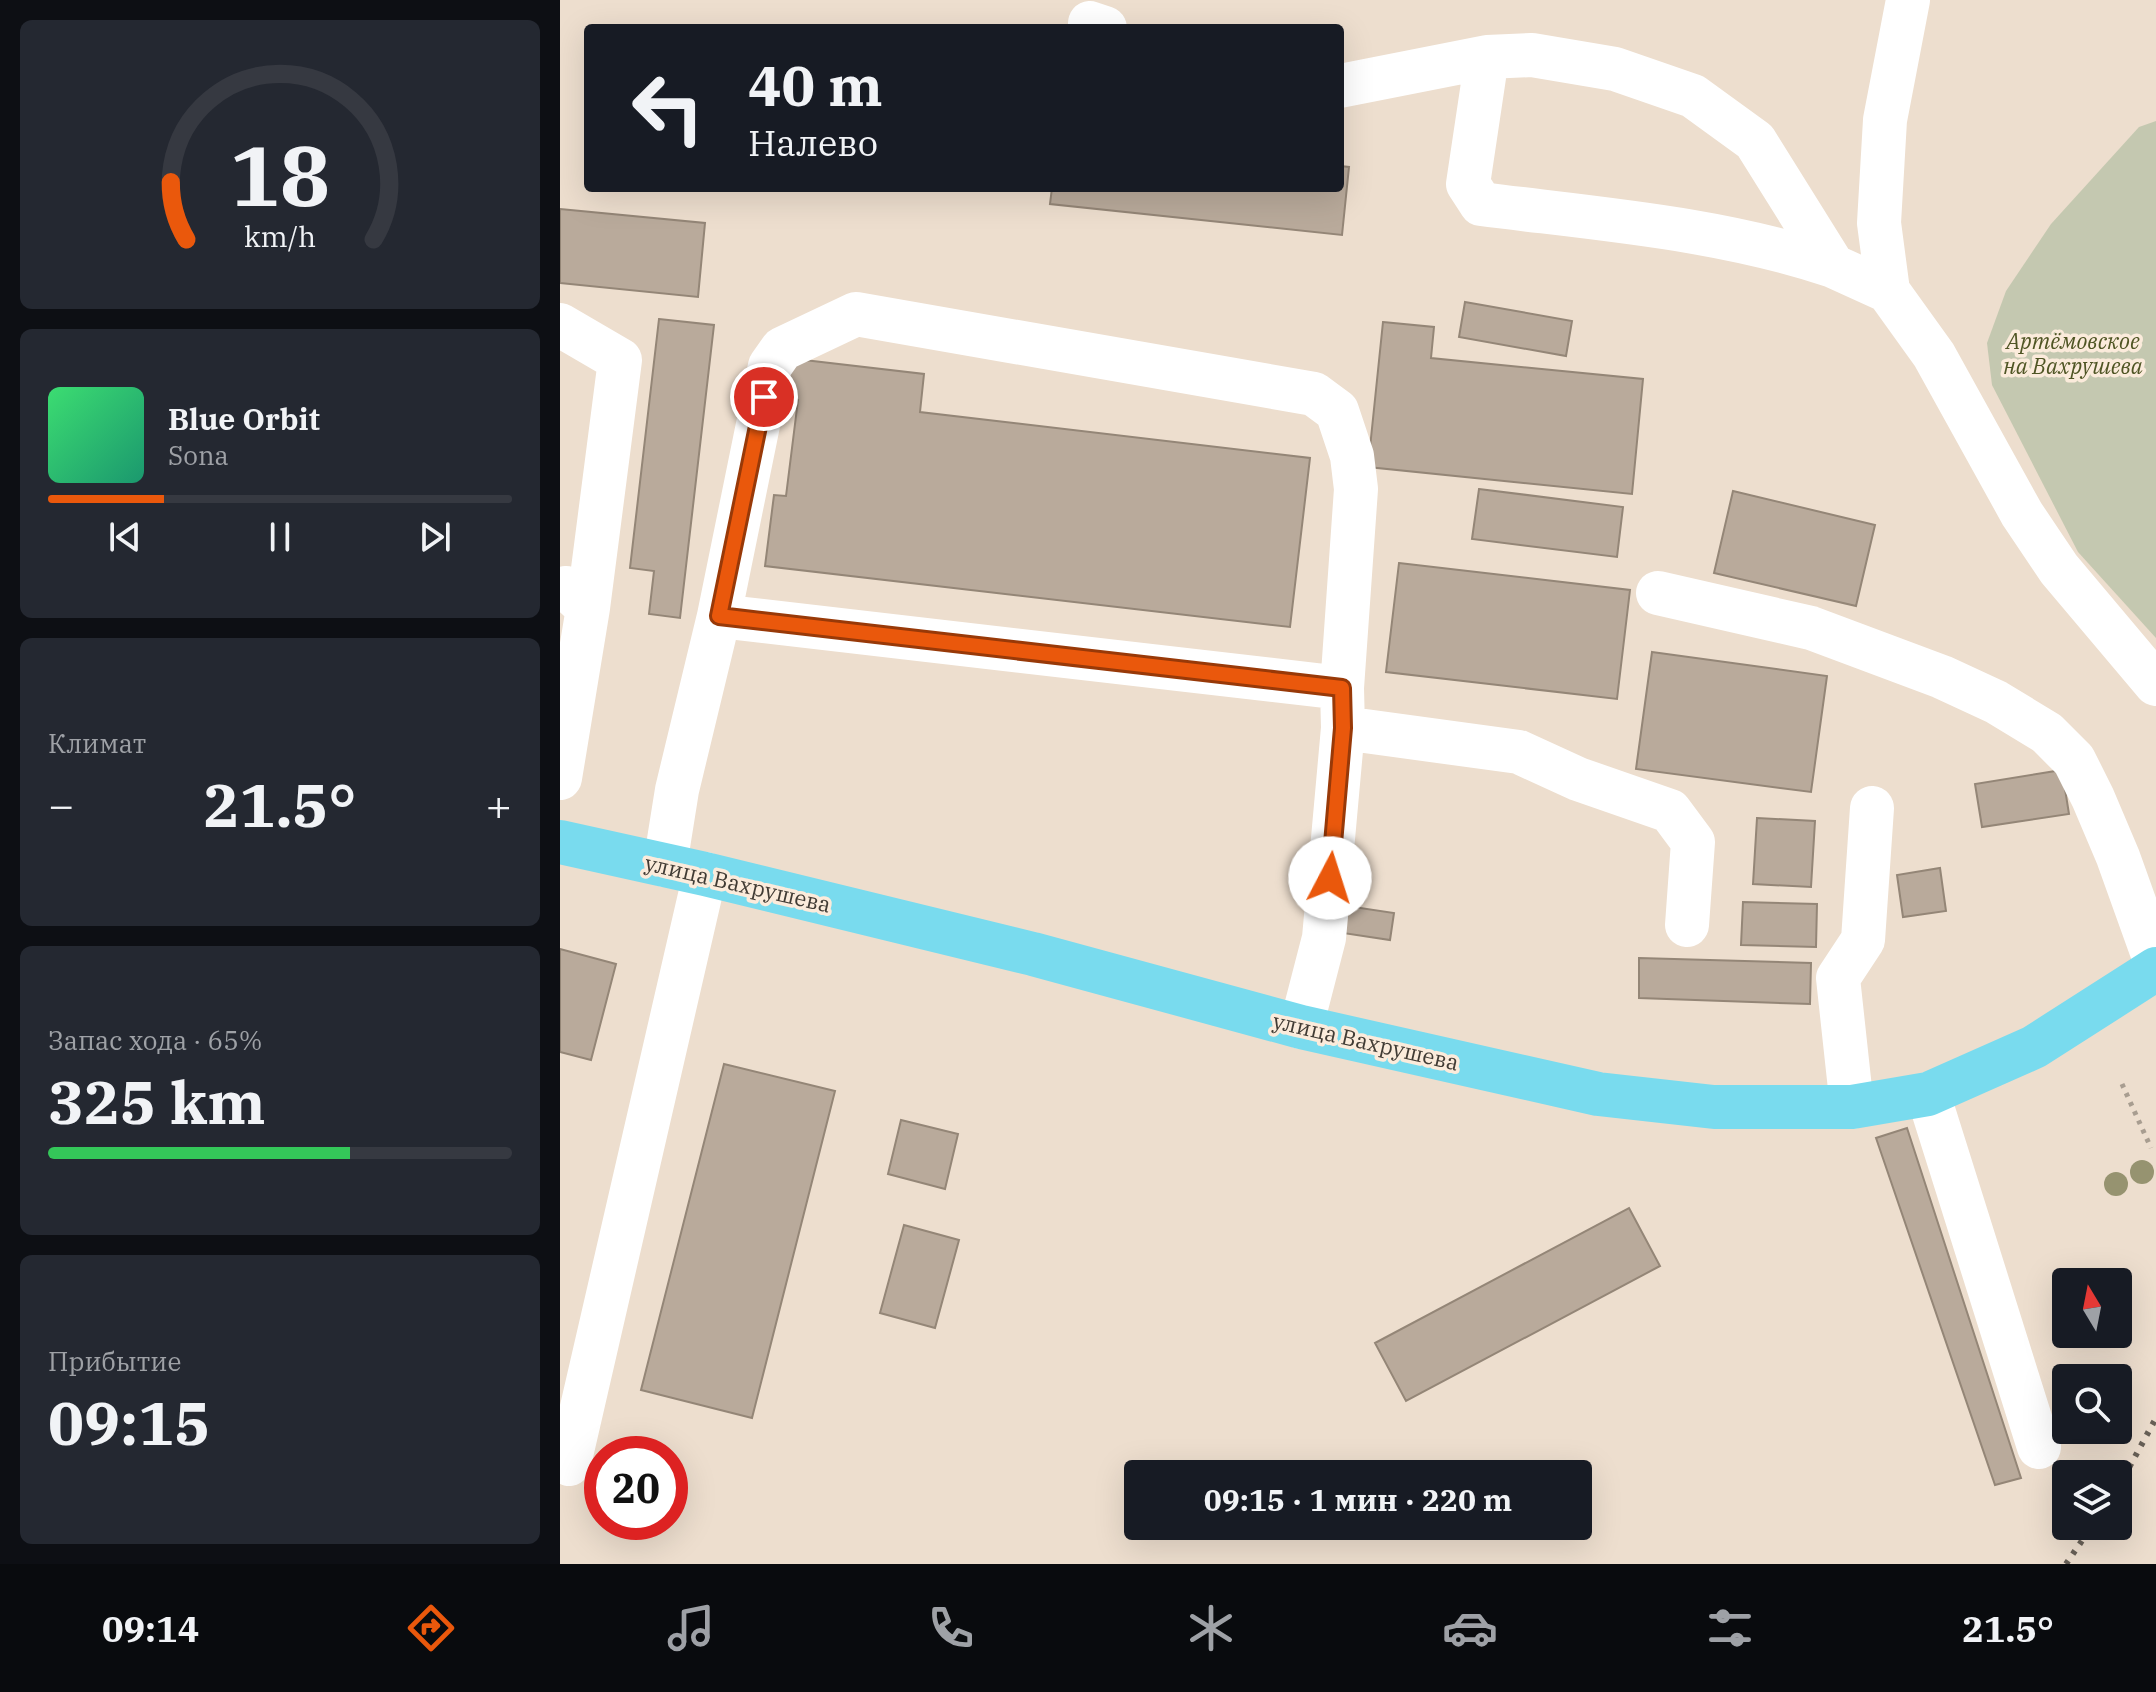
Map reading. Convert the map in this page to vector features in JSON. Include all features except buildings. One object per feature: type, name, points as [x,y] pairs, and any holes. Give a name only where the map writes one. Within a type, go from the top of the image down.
[{"type":"main road","name":"улица Вахрушева","points":[[560,842],[685,869],[1033,954],[1301,1027],[1598,1094],[1714,1107],[1852,1107],[1928,1094],[2034,1047],[2156,969]]},
{"type":"lane","points":[[1908,0],[1885,120],[1879,223],[1888,291],[1934,355],[2022,514],[2052,558],[2156,684]]},
{"type":"lane","points":[[1344,85],[1487,57],[1532,55],[1615,69],[1693,96],[1755,141],[1833,266]]},
{"type":"lane","points":[[1487,57],[1468,184],[1481,204],[1714,235],[1795,253],[1888,291]]},
{"type":"lane","points":[[569,1464],[685,869],[677,790],[719,616],[770,366],[782,349],[856,314],[1314,394],[1337,411],[1352,456],[1356,489],[1343,708],[1324,938],[1301,1027]]},
{"type":"lane","points":[[560,325],[620,360],[574,598],[560,778]]},
{"type":"lane","points":[[1658,593],[1811,628],[1942,677],[1996,702],[2047,733],[2074,760],[2093,798],[2156,963]]},
{"type":"lane","points":[[719,616],[1343,708],[1519,752],[1578,779],[1670,811],[1693,842],[1687,925]]},
{"type":"lane","points":[[1852,1107],[1838,978],[1863,940],[1872,808]]},
{"type":"lane","points":[[1928,1094],[2039,1447]]},
{"type":"path","points":[[2122,1084],[2151,1148]]},
{"type":"green space","name":"Артёмовское на Вахрушева","points":[[2156,121],[2156,638],[2078,552],[1992,385],[1987,343],[2006,291],[2051,224],[2139,127]]},
{"type":"railway","points":[[2132,1462],[2156,1418]]},
{"type":"railway","points":[[2066,1564],[2082,1540]]},
{"type":"route","points":[[764,397],[719,616],[1342,688],[1343,728],[1330,878]]}]
